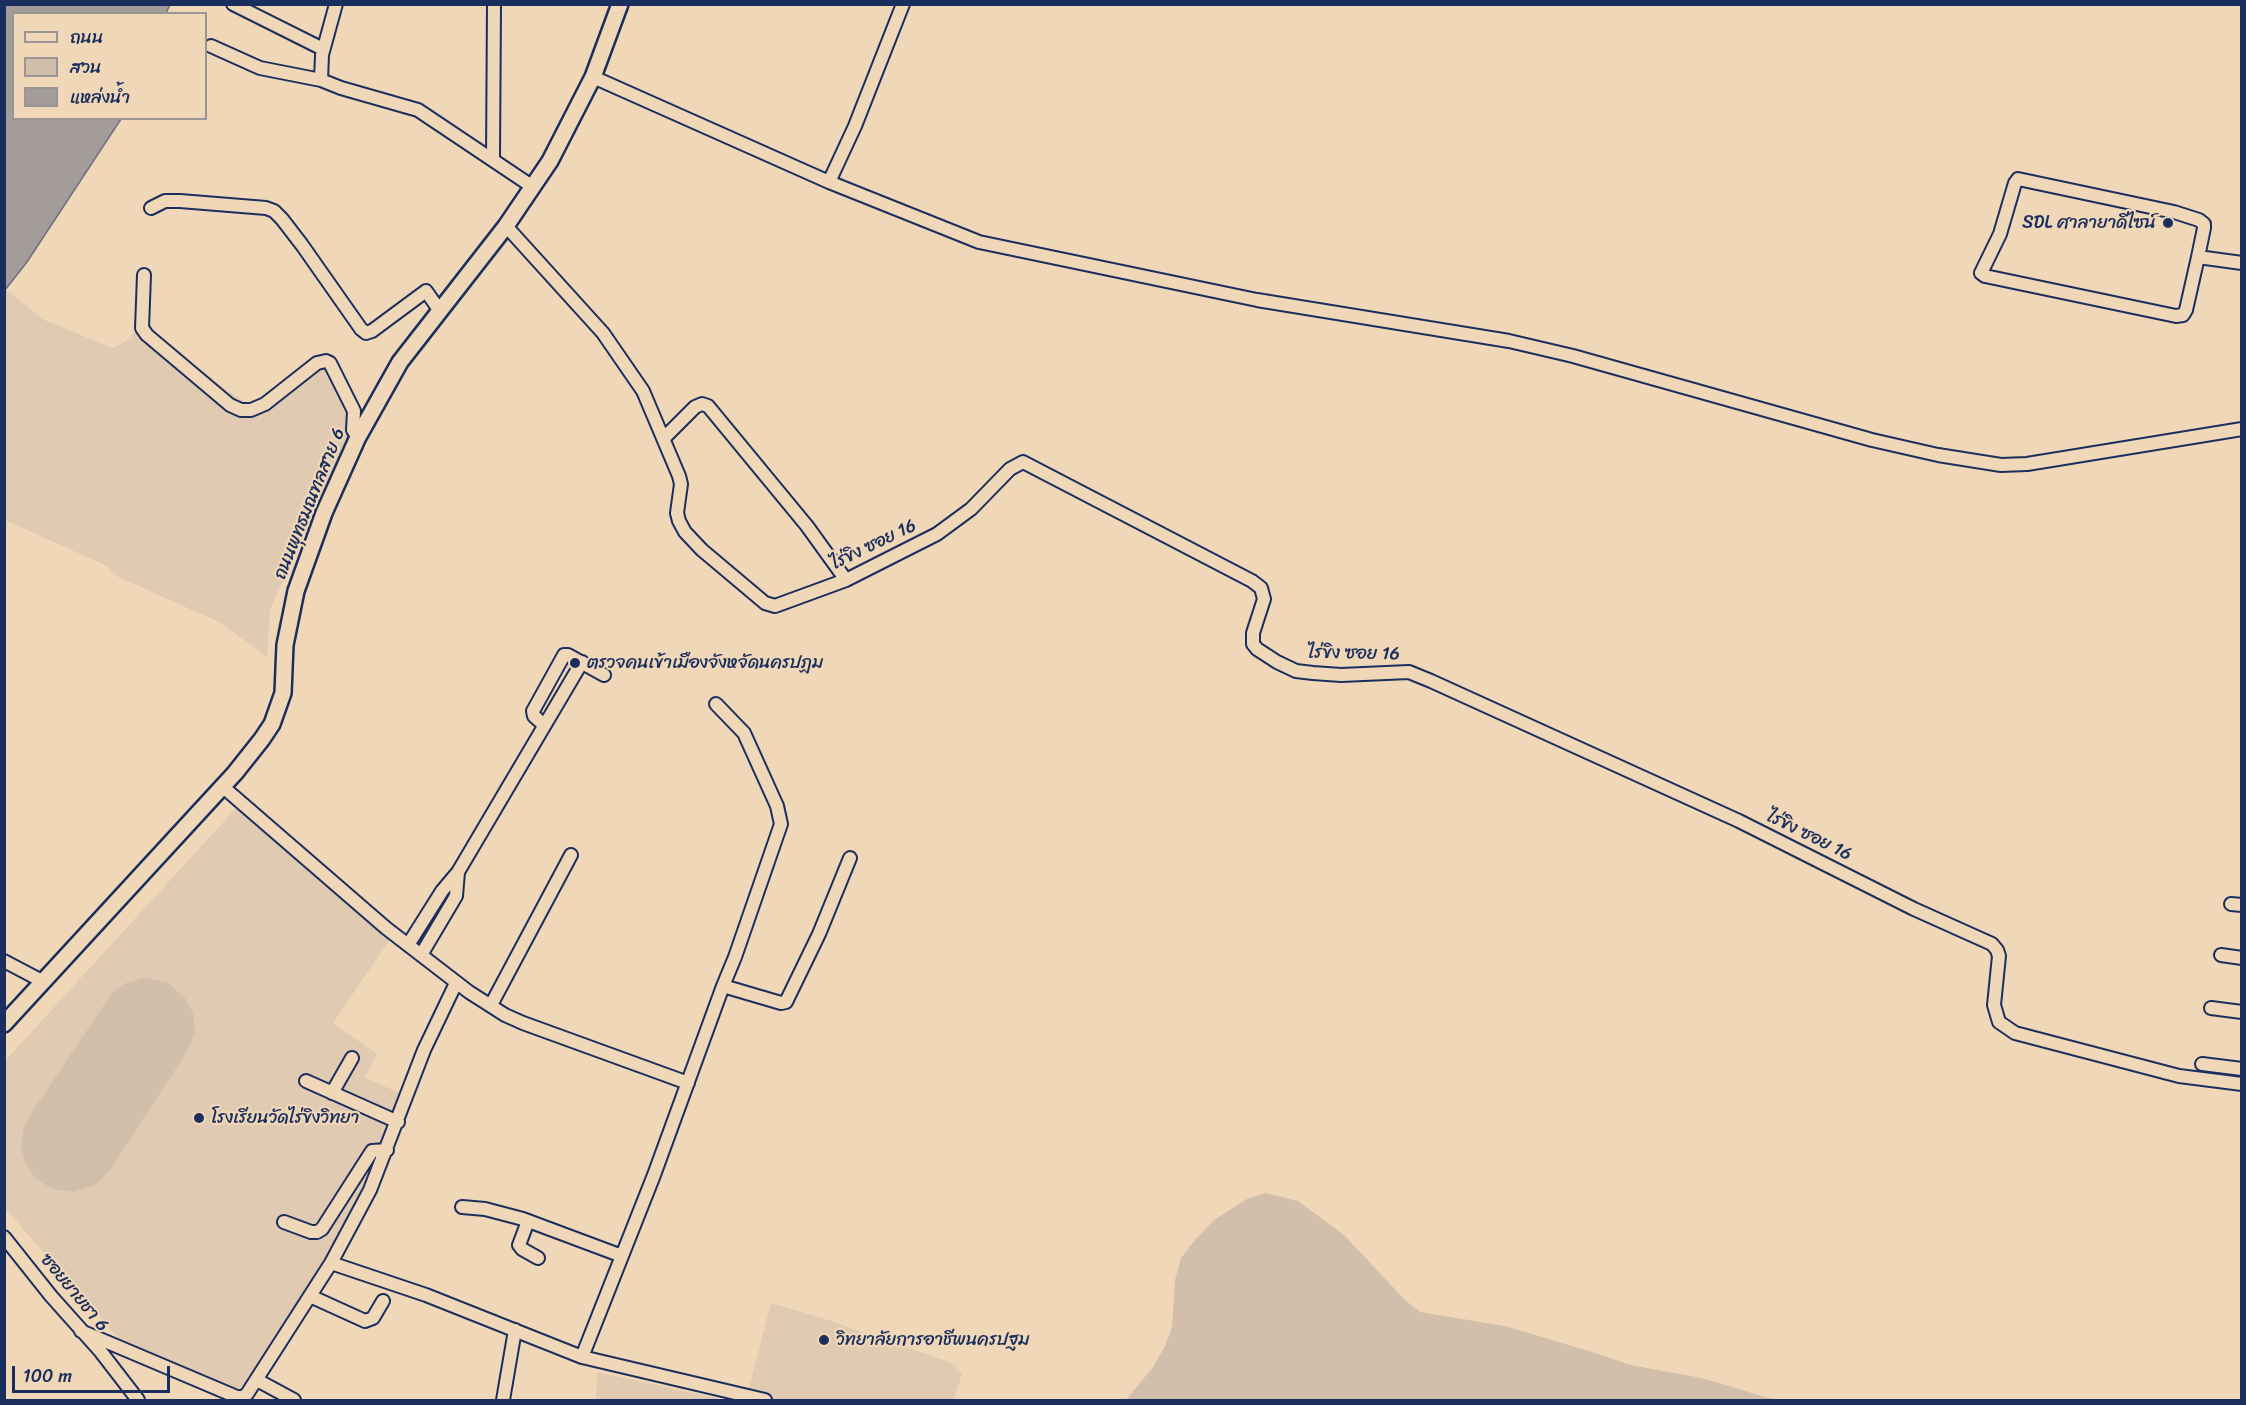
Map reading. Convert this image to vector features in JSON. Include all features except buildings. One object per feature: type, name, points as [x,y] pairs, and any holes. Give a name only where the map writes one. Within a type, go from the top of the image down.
[{"type":"main road","name":"ถนนพุทธมณฑลสาย 6","points":[[4,1024],[222,786],[262,739],[279,707],[285,680],[285,645],[296,591],[324,513],[359,435],[400,362],[506,226],[533,187],[568,129],[593,77],[620,4]]},
{"type":"street","points":[[233,4],[323,49]]},
{"type":"street","points":[[321,80],[320,64],[336,4]]},
{"type":"street","points":[[493,160],[494,4]]},
{"type":"street","points":[[829,183],[855,126],[903,4]]},
{"type":"street","points":[[211,46],[260,68],[321,80],[340,88],[418,110],[533,187]]},
{"type":"street","points":[[593,77],[829,183],[959,236],[998,248],[1257,300],[1509,341],[1872,440],[1968,461],[2001,465],[2053,462],[2241,429]]},
{"type":"street","points":[[2018,179],[2195,218],[2204,224],[2198,257],[2186,310],[2183,315],[2176,316],[1984,276],[1981,273],[2000,234],[2018,179]]},
{"type":"street","points":[[151,208],[165,201],[180,201],[266,208],[274,211],[366,333],[372,332],[426,291],[440,310]]},
{"type":"street","name":"ไร่ขิง ซอย 16","points":[[506,226],[603,333],[643,391],[679,476],[681,484],[678,513],[679,521],[685,532],[702,550],[765,603],[775,606],[846,580],[953,524],[1010,468],[1023,462],[1143,522],[1261,588],[1264,599],[1253,633],[1253,644],[1277,663],[1296,671],[1341,675],[1409,672],[1431,681],[1739,821],[1914,909],[1992,944],[1999,956],[1994,1005],[1999,1022],[2015,1033],[2179,1076],[2241,1084]]},
{"type":"street","points":[[2198,257],[2241,262]]},
{"type":"street","points":[[144,275],[142,328],[147,335],[230,405],[241,410],[251,410],[265,404],[317,363],[326,361],[330,363],[354,411],[353,430],[359,435]]},
{"type":"street","points":[[664,438],[695,407],[702,404],[710,407],[807,526],[846,580]]},
{"type":"street","points":[[544,725],[534,716],[533,711],[564,655],[582,662],[603,675]]},
{"type":"street","points":[[408,945],[446,885],[458,872],[582,662]]},
{"type":"street","points":[[582,1357],[688,1083],[781,824],[777,806],[744,734],[716,704]]},
{"type":"street","points":[[222,786],[408,945],[456,983],[505,1015],[688,1083]]},
{"type":"street","points":[[491,1005],[571,855]]},
{"type":"street","points":[[723,986],[782,1003],[786,1002],[819,934],[850,858]]},
{"type":"street","points":[[421,955],[456,896],[458,872]]},
{"type":"street","points":[[2221,955],[2241,958]]},
{"type":"street","points":[[4,961],[44,982]]},
{"type":"street","points":[[81,1331],[237,1397],[247,1394],[331,1263],[370,1190],[424,1050],[456,983]]},
{"type":"street","points":[[2211,1008],[2241,1012]]},
{"type":"street","points":[[332,1093],[351,1058]]},
{"type":"street","points":[[2202,1064],[2241,1069]]},
{"type":"street","points":[[306,1081],[398,1122]]},
{"type":"street","points":[[284,1222],[311,1232],[322,1229],[372,1151],[387,1150]]},
{"type":"street","points":[[462,1207],[485,1209],[528,1221],[622,1256]]},
{"type":"street","points":[[528,1221],[519,1245],[538,1258]]},
{"type":"street","name":"ซอยยายชา 6","points":[[4,1237],[101,1352],[138,1401]]},
{"type":"street","points":[[331,1263],[426,1295],[582,1357],[765,1401]]},
{"type":"street","points":[[310,1296],[364,1320],[373,1318],[383,1301]]},
{"type":"street","points":[[503,1401],[515,1330]]},
{"type":"street","points":[[256,1380],[294,1401]]},
{"type":"shaded area","points":[[5,289],[44,320],[113,348],[126,341],[142,324],[229,392],[254,407],[328,352],[360,414],[270,609],[267,657],[219,622],[114,575],[107,566],[5,520]]},
{"type":"shaded area","name":"โรงเรียนวัดไร่ขิงวิทยา","points":[[238,806],[391,938],[333,1023],[377,1054],[365,1078],[402,1094],[360,1204],[253,1382],[235,1389],[118,1338],[5,1208],[4,1062]]},
{"type":"shaded area","name":"วิทยาลัยการอาชีพนครปฐม","points":[[771,1303],[822,1318],[952,1363],[962,1373],[954,1400],[746,1400]]},
{"type":"shaded area","points":[[597,1372],[725,1400],[596,1400]]},
{"type":"green space","points":[[145,978],[168,983],[185,998],[193,1013],[195,1031],[188,1050],[112,1167],[97,1184],[74,1192],[52,1189],[35,1178],[24,1160],[21,1147],[23,1130],[28,1118],[112,993],[126,983]]},
{"type":"green space","points":[[1266,1193],[1298,1201],[1344,1235],[1406,1301],[1420,1312],[1505,1326],[1630,1365],[1702,1378],[1775,1400],[1126,1400],[1153,1367],[1165,1346],[1172,1327],[1175,1280],[1181,1258],[1214,1220],[1247,1199]]},
{"type":"water","points":[[5,4],[170,5],[166,12],[12,12],[12,120],[120,120],[27,262],[5,290]]},
{"type":"place","name":"SDL ศาลายาดีไซน์","points":[[2168,223]]},
{"type":"place","name":"ตรวจคนเข้าเมืองจังหจัดนครปฏม","points":[[575,663]]},
{"type":"place","name":"โรงเรียนวัดไร่ขิงวิทยา","points":[[199,1118]]},
{"type":"place","name":"วิทยาลัยการอาชีพนครปฐม","points":[[824,1340]]}]
